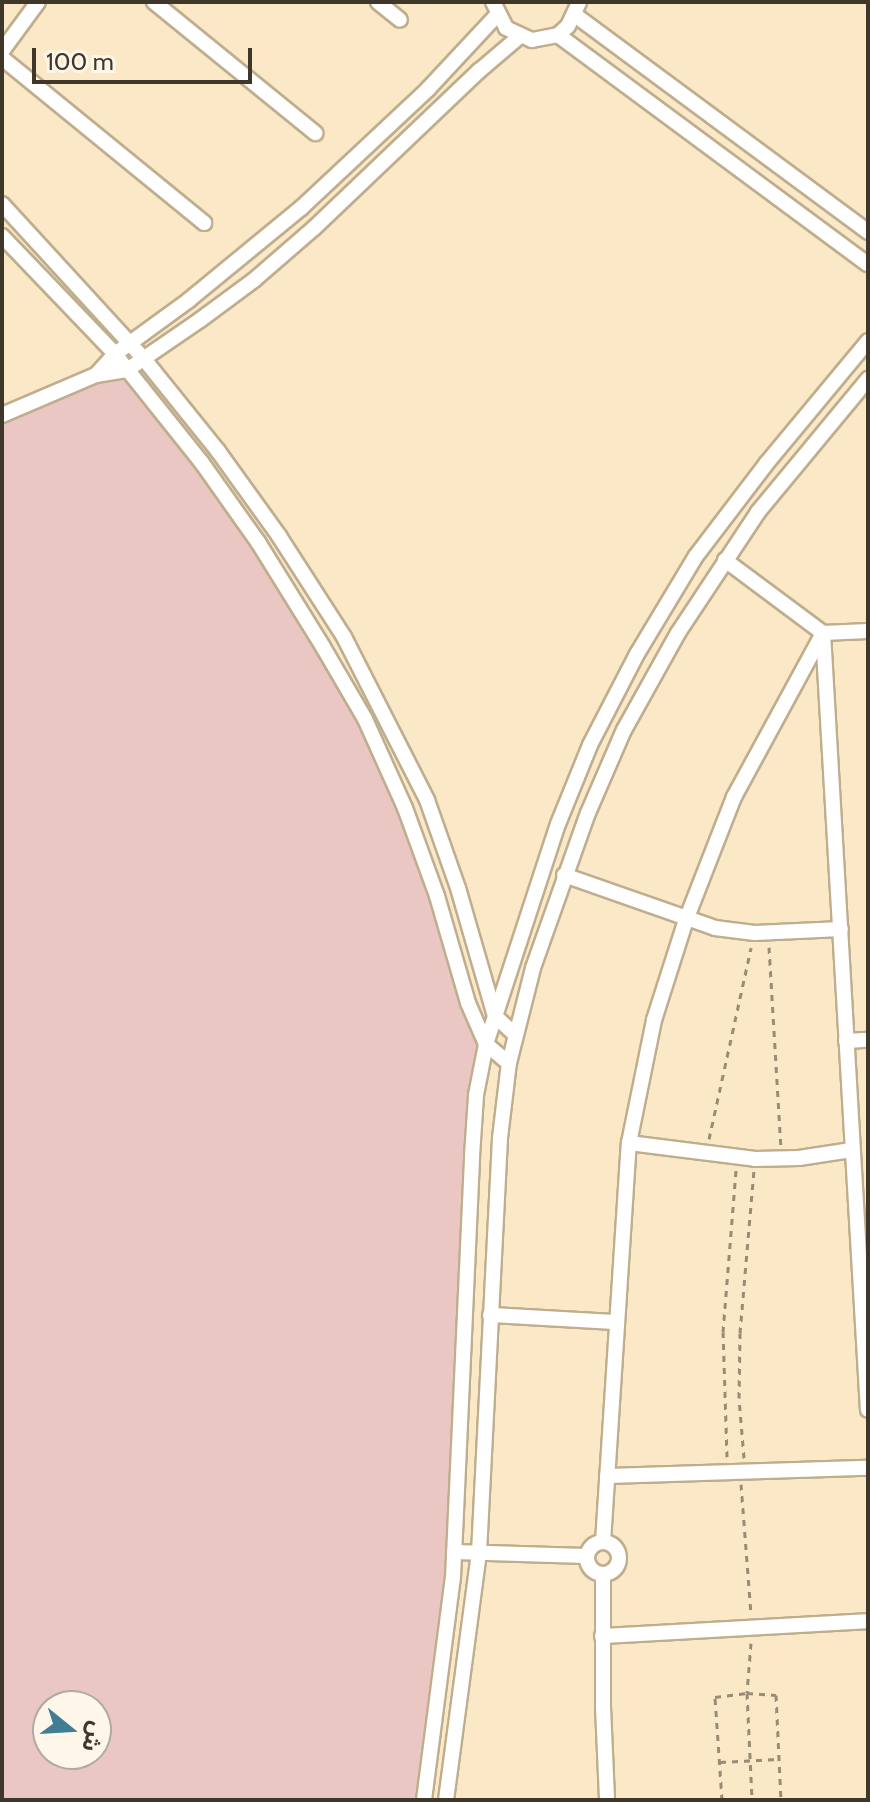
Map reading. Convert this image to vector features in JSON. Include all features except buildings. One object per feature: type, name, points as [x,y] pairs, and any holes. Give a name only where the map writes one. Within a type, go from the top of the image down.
[{"type":"street","points":[[2,51],[38,2]]},
{"type":"street","points":[[154,2],[315,133]]},
{"type":"street","points":[[378,2],[400,20]]},
{"type":"street","points":[[96,375],[115,354],[226,272],[301,208],[428,89],[495,9],[519,37],[532,40],[558,35],[579,6],[868,232]]},
{"type":"street","points":[[558,35],[868,264]]},
{"type":"street","points":[[2,415],[96,375],[127,370],[254,280],[519,37]]},
{"type":"street","points":[[2,58],[204,223]]},
{"type":"street","points":[[2,204],[144,359],[279,536],[344,637],[427,800],[458,888],[495,1016],[514,1034]]},
{"type":"street","points":[[2,236],[115,354],[202,463],[258,542],[365,719],[405,808],[437,896],[468,1003],[486,1044],[509,1063]]},
{"type":"street","points":[[424,1800],[454,1552],[472,1156],[476,1095],[486,1044],[558,824],[590,745],[637,654],[696,556],[766,464],[868,341]]},
{"type":"street","points":[[446,1800],[479,1553],[498,1153],[514,1034],[564,875],[624,730],[678,633],[725,560],[797,462],[868,379]]},
{"type":"street","points":[[725,560],[823,633],[868,631]]},
{"type":"street","points":[[603,1542],[629,1143],[654,1020],[686,920],[734,797],[823,633]]},
{"type":"street","points":[[823,633],[868,1410]]},
{"type":"street","points":[[564,875],[715,928],[762,933],[841,929]]},
{"type":"street","points":[[846,1041],[868,1040]]},
{"type":"street","points":[[629,1143],[755,1159],[781,1159],[851,1150]]},
{"type":"street","points":[[490,1315],[616,1322]]},
{"type":"street","points":[[607,1476],[868,1468]]},
{"type":"street","points":[[603,1542],[615,1548],[618,1561],[610,1572],[603,1574],[595,1572],[587,1556],[596,1544],[603,1542]]},
{"type":"street","points":[[454,1552],[587,1556]]},
{"type":"street","points":[[603,1574],[607,1800]]},
{"type":"street","points":[[602,1636],[868,1621]]},
{"type":"path","points":[[705,1155],[762,933]]},
{"type":"path","points":[[762,933],[781,1159]]},
{"type":"path","points":[[737,1157],[723,1332],[752,1629],[747,1693],[752,1800]]},
{"type":"path","points":[[738,1472],[740,1333],[755,1159]]},
{"type":"path","points":[[722,1800],[715,1697],[747,1693],[776,1695],[781,1800]]},
{"type":"path","points":[[720,1762],[779,1759]]},
{"type":"shaded area","points":[[127,370],[202,463],[365,719],[486,1044],[454,1552],[424,1800],[2,1800],[2,414]]}]
